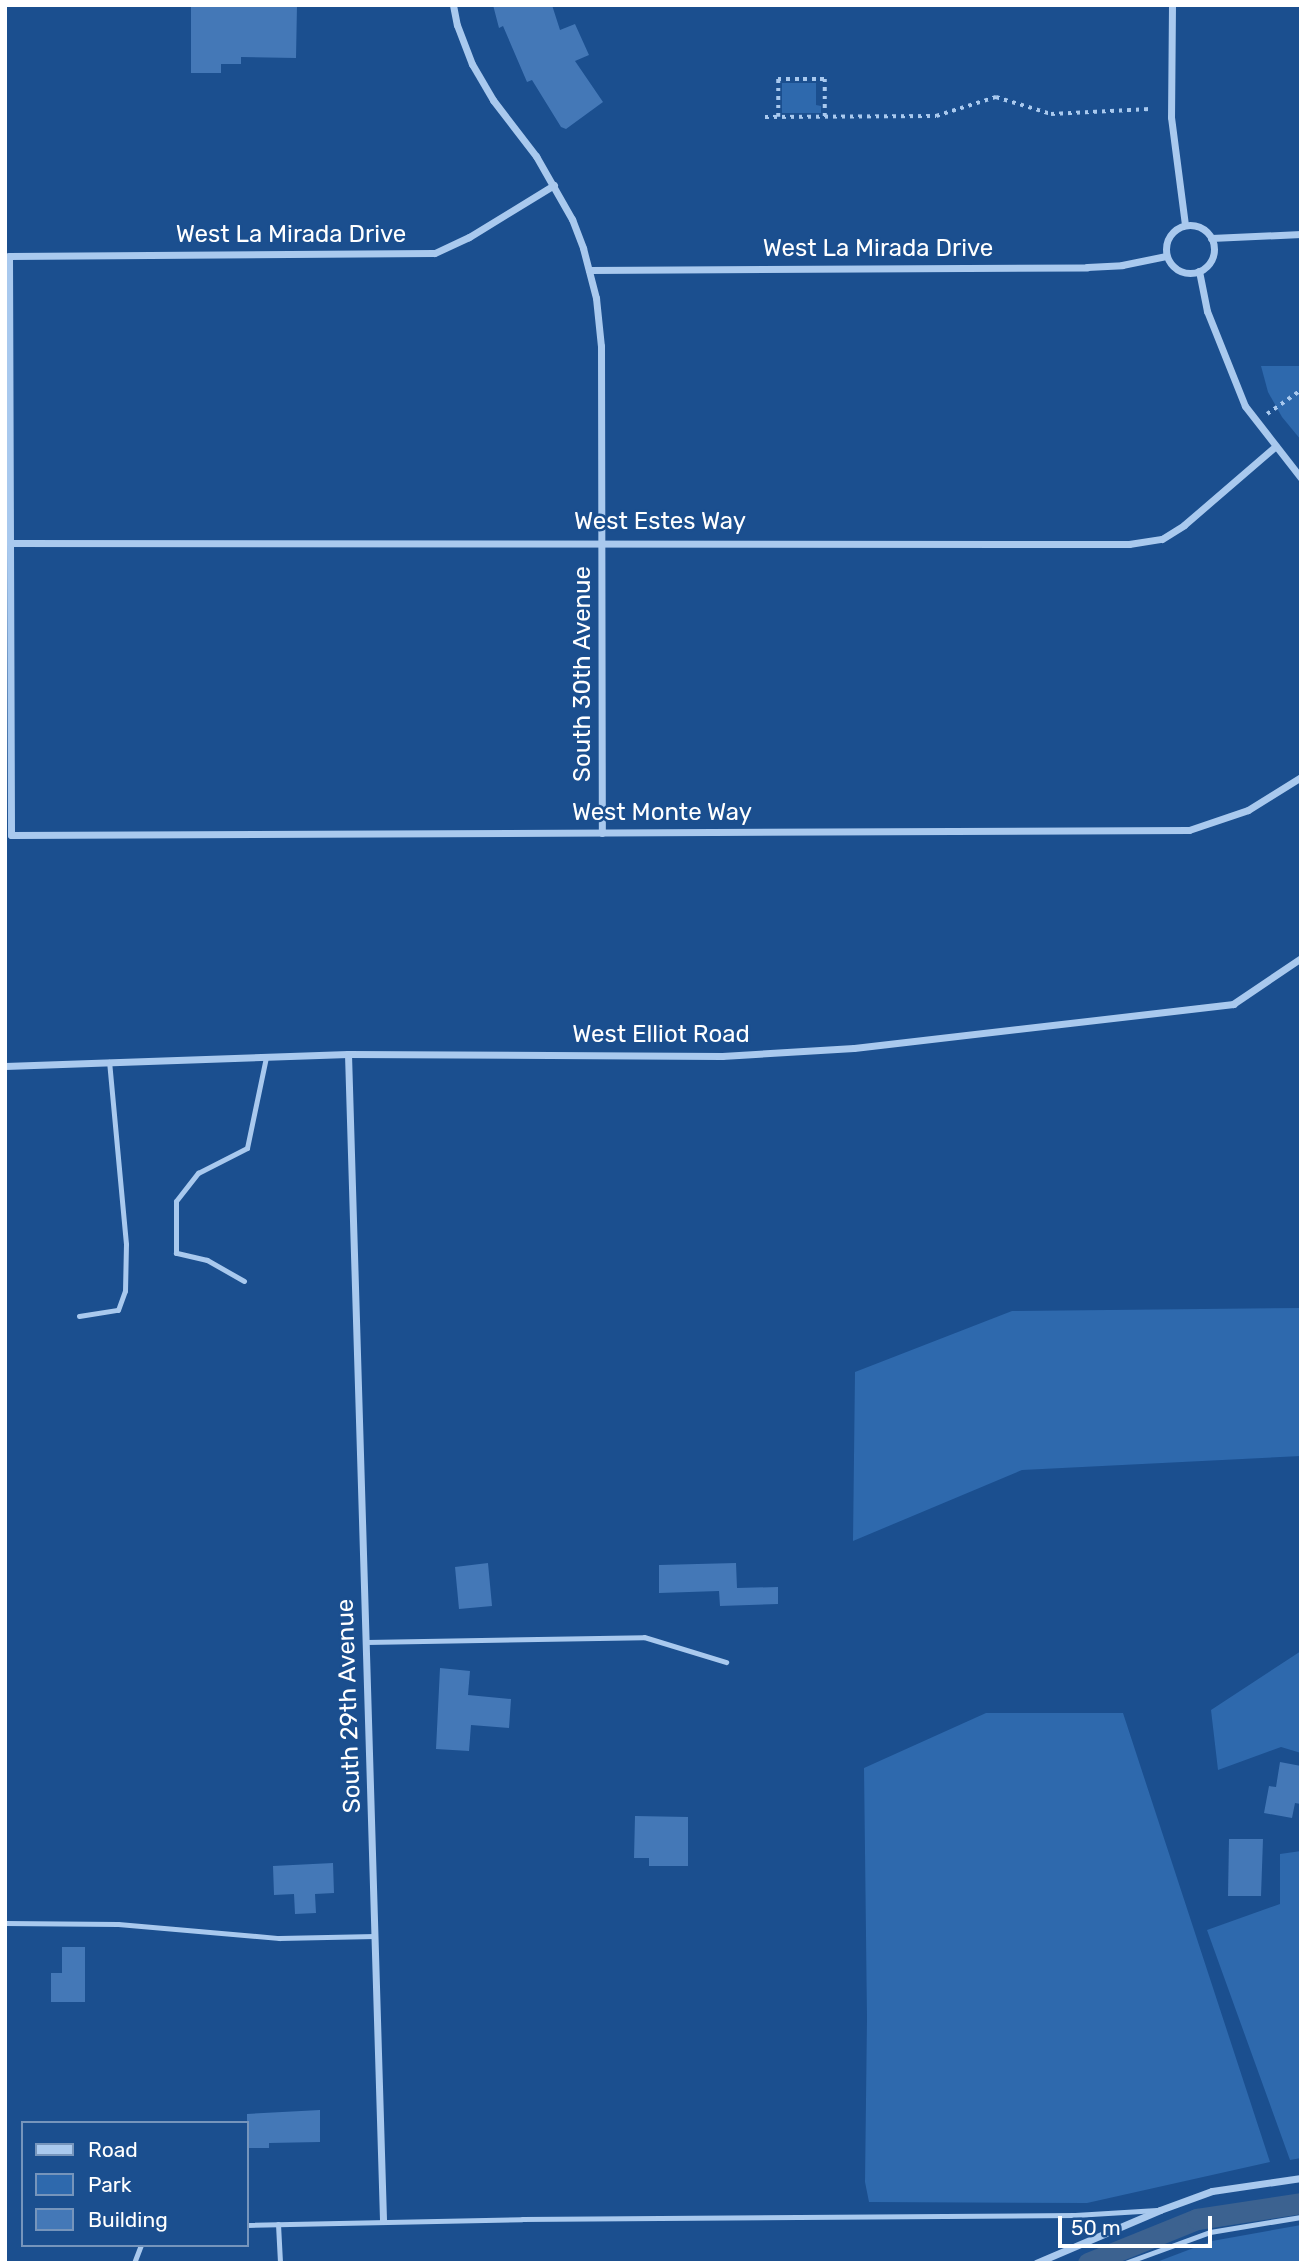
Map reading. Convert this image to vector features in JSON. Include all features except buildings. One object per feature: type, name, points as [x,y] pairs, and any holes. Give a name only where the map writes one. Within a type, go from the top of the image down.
[{"type":"street","name":"South 30th Avenue","points":[[453,5],[457,25],[472,64],[493,100],[554,185],[572,219],[589,270],[601,346],[602,833]]},
{"type":"street","points":[[1172,5],[1171,117],[1185,225]]},
{"type":"street","name":"West La Mirada Drive","points":[[10,543],[9,256],[434,253],[469,237],[554,185]]},
{"type":"street","points":[[1185,225],[1200,228],[1211,238],[1213,254],[1199,271],[1183,272],[1176,269],[1166,256],[1165,248],[1171,234],[1185,225]]},
{"type":"street","points":[[1211,238],[1301,234]]},
{"type":"street","name":"West La Mirada Drive","points":[[589,270],[1087,267],[1166,256]]},
{"type":"street","points":[[1199,271],[1207,312],[1245,406],[1301,478]]},
{"type":"street","name":"West Estes Way","points":[[10,543],[601,541],[1129,544],[1162,539],[1184,525],[1276,446]]},
{"type":"street","name":"West Monte Way","points":[[10,543],[11,835],[1189,830],[1248,810],[1301,778]]},
{"type":"street","name":"West Elliot Road","points":[[5,1066],[348,1054],[722,1056],[854,1048],[1233,1004],[1301,958]]},
{"type":"street","name":"South 29th Avenue","points":[[348,1054],[383,2220]]},
{"type":"street","points":[[1036,2263],[1160,2210],[1212,2191],[1301,2178]]},
{"type":"lane","points":[[244,1281],[207,1260],[176,1253],[176,1201],[198,1173],[247,1148],[266,1057]]},
{"type":"lane","points":[[79,1316],[118,1310],[125,1292],[126,1244],[109,1062]]},
{"type":"lane","points":[[366,1642],[644,1637],[726,1662]]},
{"type":"lane","points":[[5,1923],[118,1924],[279,1938],[375,1936]]},
{"type":"lane","points":[[248,2225],[383,2220],[1075,2215],[1160,2210]]},
{"type":"lane","points":[[1125,2263],[1210,2232],[1301,2217]]},
{"type":"lane","points":[[278,2224],[280,2263]]},
{"type":"path","points":[[778,117],[778,79],[825,79],[825,117]]},
{"type":"path","points":[[765,117],[936,116],[996,97],[1051,114],[1150,109]]},
{"type":"path","points":[[1257,421],[1301,390]]},
{"type":"green space","points":[[782,83],[816,83],[816,105],[821,106],[821,113],[782,113]]},
{"type":"green space","points":[[1261,366],[1301,366],[1301,440],[1282,417],[1268,392]]},
{"type":"green space","points":[[1301,1308],[1301,1456],[1022,1470],[853,1541],[855,1372],[1012,1311]]},
{"type":"green space","points":[[1301,1651],[1301,1753],[1281,1747],[1218,1770],[1211,1710]]},
{"type":"green space","points":[[986,1713],[1123,1713],[1270,2162],[1087,2203],[869,2202],[865,2182],[867,2018],[864,1768]]},
{"type":"green space","points":[[1301,1851],[1301,2158],[1290,2160],[1207,1930],[1280,1904],[1280,1854]]},
{"type":"green space","points":[[1301,2225],[1301,2263],[1154,2263],[1212,2241]]},
{"type":"waterway","points":[[1088,2263],[1197,2219],[1301,2203]]}]
